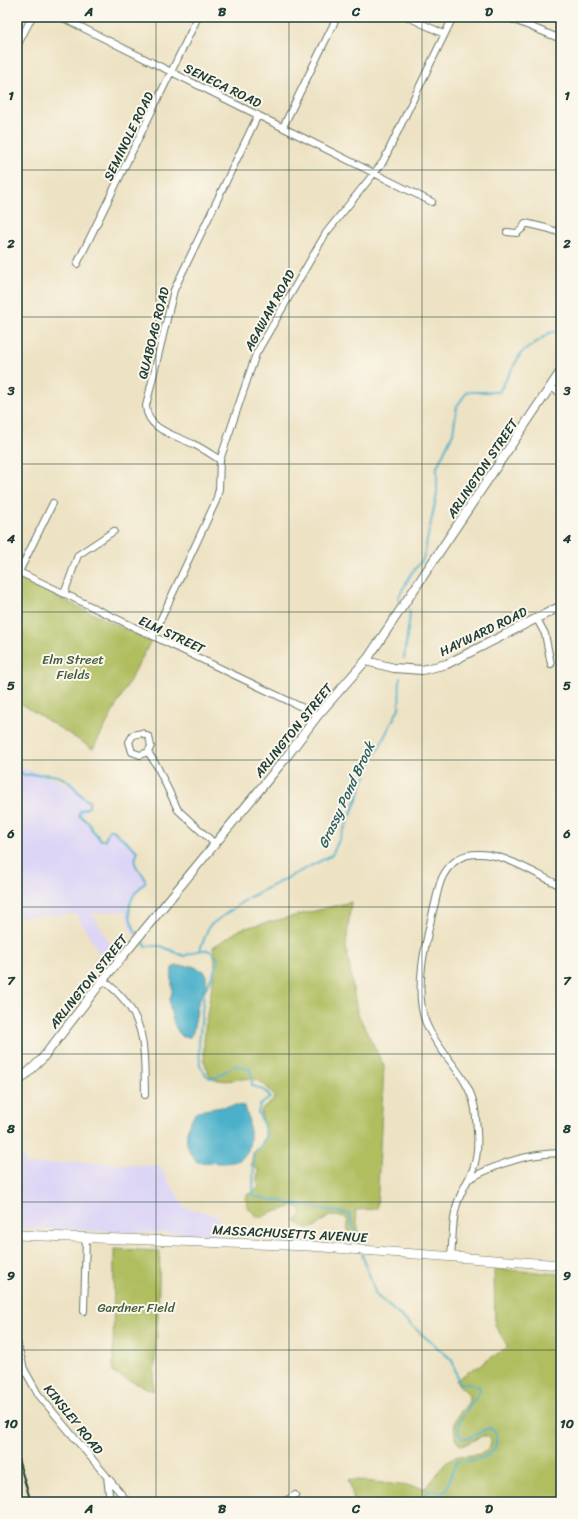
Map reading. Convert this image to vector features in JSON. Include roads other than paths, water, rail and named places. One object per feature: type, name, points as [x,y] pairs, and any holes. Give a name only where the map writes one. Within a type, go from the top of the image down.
[{"type":"main road","name":"MASSACHUSETTS AVENUE","points":[[17,1235],[354,1249],[561,1265]]},
{"type":"street","points":[[17,46],[32,17]]},
{"type":"street","name":"SENECA ROAD","points":[[61,17],[432,202]]},
{"type":"street","name":"SEMINOLE ROAD","points":[[77,264],[198,17]]},
{"type":"street","points":[[283,127],[337,17]]},
{"type":"street","points":[[408,17],[444,34]]},
{"type":"street","name":"AGAWAM ROAD","points":[[153,636],[216,501],[219,489],[220,460],[251,368],[261,345],[326,234],[345,208],[375,173],[395,139],[453,17]]},
{"type":"street","points":[[507,17],[561,39]]},
{"type":"street","name":"QUABOAG ROAD","points":[[220,460],[193,444],[158,428],[150,419],[146,406],[174,290],[258,115]]},
{"type":"street","points":[[507,232],[517,233],[523,228],[525,223],[546,228],[561,234]]},
{"type":"street","name":"ARLINGTON STREET","points":[[17,1083],[42,1059],[103,980],[215,844],[318,715],[366,661],[408,602],[561,371]]},
{"type":"street","points":[[550,387],[561,393]]},
{"type":"street","points":[[18,572],[53,503]]},
{"type":"street","points":[[64,594],[78,555],[114,531]]},
{"type":"street","name":"ELM STREET","points":[[18,572],[318,715]]},
{"type":"street","name":"HAYWARD ROAD","points":[[366,661],[394,668],[422,670],[459,659],[561,606]]},
{"type":"street","points":[[537,619],[545,634],[551,664]]},
{"type":"street","points":[[148,752],[178,810],[215,844]]},
{"type":"street","points":[[451,1256],[456,1208],[474,1167],[476,1143],[475,1109],[465,1081],[430,1032],[424,1015],[421,972],[430,923],[439,887],[443,875],[459,858],[488,854],[517,865],[561,886]]},
{"type":"street","points":[[103,980],[125,998],[139,1024],[142,1040],[145,1095]]},
{"type":"street","points":[[469,1178],[520,1158],[533,1155],[561,1153]]},
{"type":"street","points":[[84,1311],[86,1237]]},
{"type":"street","name":"KINSLEY ROAD","points":[[17,1342],[24,1369],[38,1394],[128,1502]]},
{"type":"street","points":[[107,1477],[110,1502]]},
{"type":"street","points":[[284,1502],[295,1495]]},
{"type":"water","points":[[176,966],[192,966],[204,971],[206,975],[206,984],[198,1004],[193,1032],[190,1037],[183,1037],[180,1034],[171,1014],[170,999],[172,990],[172,968]]},
{"type":"water","points":[[235,1105],[244,1106],[248,1116],[250,1142],[246,1154],[243,1158],[234,1162],[197,1162],[189,1150],[186,1136],[189,1123],[197,1111]]},
{"type":"waterway","name":"Grassy Pond Brook","points":[[399,601],[398,598],[411,574],[423,559],[437,494],[437,467],[453,433],[457,406],[467,392],[499,392],[521,353],[551,332],[561,332]]},
{"type":"waterway","name":"Grassy Pond Brook","points":[[404,658],[410,615],[409,610]]},
{"type":"waterway","name":"Grassy Pond Brook","points":[[200,950],[209,926],[248,898],[332,855],[351,814],[371,763],[399,708],[400,678]]},
{"type":"waterway","points":[[17,769],[24,775],[49,775],[61,777],[66,780],[83,798],[89,801],[89,807],[80,811],[79,815],[89,823],[92,830],[101,840],[105,840],[109,830],[113,830],[137,851],[135,863],[145,880],[145,883],[134,894],[130,906],[131,920],[137,934]]},
{"type":"waterway","points":[[140,938],[146,946],[161,946],[184,956],[198,951],[207,950],[215,954],[218,959],[218,963],[204,993],[199,1044],[200,1065],[206,1075],[210,1078],[217,1077],[236,1065],[251,1070],[252,1085],[265,1091],[269,1095],[270,1098],[260,1105],[258,1112],[265,1129],[266,1139],[254,1154],[253,1196],[349,1214],[360,1248]]},
{"type":"waterway","points":[[362,1254],[376,1295],[452,1360],[459,1383],[479,1386],[480,1391],[460,1420],[458,1431],[461,1438],[472,1437],[489,1428],[495,1431],[495,1448],[491,1453],[479,1459],[456,1462],[446,1491],[427,1491],[423,1502]]},
{"type":"railway","points":[[17,1456],[31,1502]]},
{"type":"park label","name":"Elm Street Fields","points":[[73,666]]},
{"type":"park label","name":"Gardner Field","points":[[136,1307]]}]
